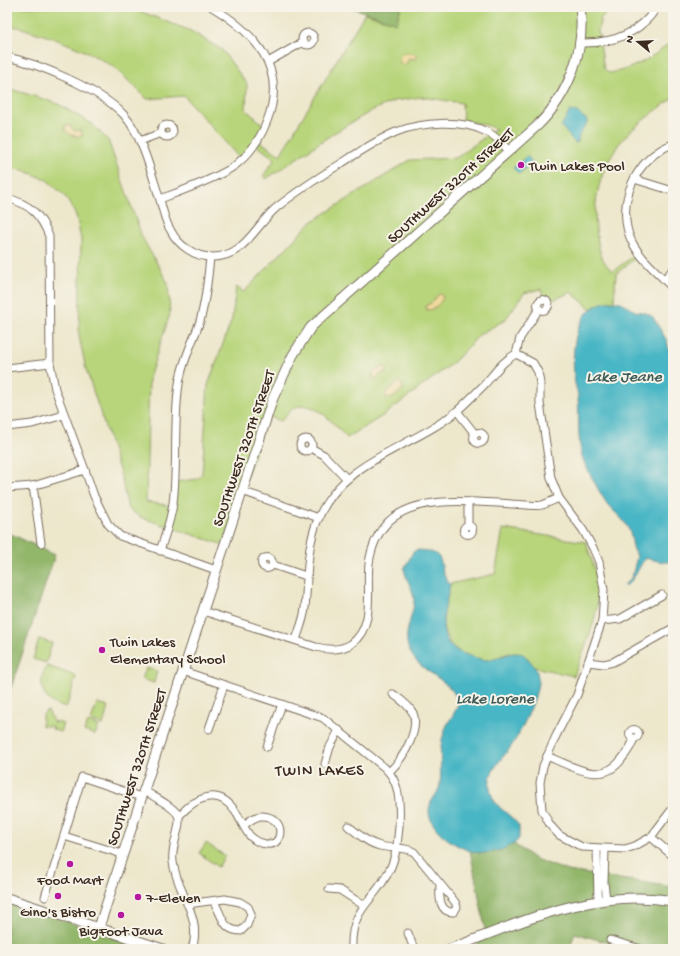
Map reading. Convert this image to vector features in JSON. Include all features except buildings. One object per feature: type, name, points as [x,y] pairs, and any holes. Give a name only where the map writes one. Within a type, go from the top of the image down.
[{"type":"main road","name":"SOUTHWEST 320TH STREET","points":[[98,927],[242,491],[280,380],[293,355],[311,327],[543,120],[560,99],[572,72],[579,43],[580,7]]},
{"type":"main road","points":[[7,898],[163,949]]},
{"type":"main road","points":[[450,949],[565,907],[602,900],[635,898],[673,901]]},
{"type":"street","points":[[160,199],[237,164],[253,146],[265,126],[272,110],[274,93],[273,75],[268,62],[257,45],[243,30],[230,18],[212,7]]},
{"type":"street","points":[[579,43],[601,43],[624,37],[646,22],[657,7]]},
{"type":"street","points":[[268,62],[303,42]]},
{"type":"street","points":[[7,58],[52,72],[101,97],[124,115],[140,141],[170,230],[177,240],[197,254],[210,258],[236,252],[275,210],[297,192],[380,140],[397,132],[440,124],[463,126],[487,132],[499,140],[509,151]]},
{"type":"street","points":[[140,141],[161,133]]},
{"type":"street","points":[[673,144],[660,149],[641,166],[634,179],[627,198],[625,212],[629,233],[639,253],[673,288]]},
{"type":"street","points":[[634,179],[673,191]]},
{"type":"street","points":[[7,198],[28,206],[39,216],[49,236],[50,363],[55,389],[94,496],[113,530],[125,539],[216,570]]},
{"type":"street","points":[[160,551],[173,506],[175,482],[175,430],[179,383],[206,295],[210,258]]},
{"type":"street","points":[[665,279],[673,269]]},
{"type":"street","points":[[296,640],[305,610],[306,576],[312,533],[331,497],[346,478],[360,467],[415,438],[457,411],[483,386],[506,359],[516,354],[520,338],[539,309]]},
{"type":"street","points":[[516,354],[533,363],[538,372],[540,383],[540,403],[551,478],[559,498],[583,530],[599,562],[604,590],[602,621],[588,662],[570,710],[547,756],[540,783],[542,810],[550,825],[559,835],[582,847],[597,849],[625,849],[635,846],[651,837],[673,808]]},
{"type":"street","points":[[7,368],[50,363]]},
{"type":"street","points":[[457,411],[475,434]]},
{"type":"street","points":[[7,427],[32,424],[64,415]]},
{"type":"street","points":[[311,448],[324,456],[346,478]]},
{"type":"street","points":[[7,488],[33,486],[85,470]]},
{"type":"street","points":[[33,486],[42,543]]},
{"type":"street","points":[[242,491],[319,518]]},
{"type":"street","points":[[202,611],[322,649],[337,650],[350,644],[361,634],[367,620],[371,554],[374,543],[389,522],[401,513],[433,503],[449,501],[542,505],[559,498]]},
{"type":"street","points":[[468,502],[468,525]]},
{"type":"street","points":[[273,565],[306,576]]},
{"type":"street","points":[[602,621],[620,619],[662,595]]},
{"type":"street","points":[[588,662],[604,664],[613,662],[673,628]]},
{"type":"street","points":[[182,671],[323,718],[390,772],[399,796],[396,848],[393,864],[383,883],[364,905],[354,923],[352,932],[352,949]]},
{"type":"street","points":[[209,729],[224,685]]},
{"type":"street","points":[[390,772],[399,762],[407,749],[414,721],[409,707],[393,694]]},
{"type":"street","points":[[267,747],[282,704]]},
{"type":"street","points":[[325,764],[330,747],[339,730]]},
{"type":"street","points":[[547,756],[587,772],[600,774],[608,772],[616,766],[624,757],[634,738]]},
{"type":"street","points":[[45,897],[82,777],[142,794],[174,810],[178,816],[180,825],[174,841],[172,858],[175,874],[196,927],[192,949]]},
{"type":"street","points":[[178,816],[193,802],[200,798],[210,797],[223,800],[231,806],[252,837],[260,842],[270,845],[275,843],[278,839],[280,826],[270,818],[259,816],[244,824]]},
{"type":"street","points":[[348,826],[372,843],[409,849],[414,852],[440,885]]},
{"type":"street","points":[[64,836],[122,854]]},
{"type":"street","points":[[651,837],[673,856]]},
{"type":"street","points":[[597,849],[602,900]]},
{"type":"street","points":[[602,900],[605,849]]},
{"type":"street","points":[[329,889],[340,890],[364,905]]},
{"type":"street","points":[[188,904],[214,902],[225,899],[234,900],[248,907],[251,914],[247,925],[241,931],[231,929],[224,922],[214,902]]},
{"type":"street","points":[[408,933],[414,949]]},
{"type":"street","points":[[610,940],[641,949]]},
{"type":"green space","points":[[7,7],[129,7],[191,31],[222,50],[247,84],[246,110],[265,126],[258,140],[280,155],[365,13],[396,23],[401,7],[527,7],[529,10],[549,7],[614,7],[601,18],[598,30],[604,69],[609,73],[627,69],[643,61],[673,40],[673,98],[634,128],[615,150],[607,163],[598,192],[595,221],[603,260],[613,271],[633,256],[635,258],[616,274],[614,302],[602,303],[591,309],[571,292],[551,301],[543,296],[541,289],[524,293],[505,320],[480,334],[454,362],[384,415],[347,438],[324,414],[309,406],[294,408],[281,421],[267,416],[224,545],[142,518],[128,509],[121,476],[86,369],[79,336],[81,239],[76,215],[65,196],[47,180],[23,170],[7,168],[7,88],[56,103],[92,124],[108,140],[142,237],[168,283],[170,314],[149,378],[146,502],[172,506],[175,482],[197,479],[202,474],[208,385],[232,319],[236,287],[244,292],[310,223],[410,160],[456,158],[496,129],[486,125],[463,120],[462,103],[422,97],[394,101],[373,110],[334,133],[266,179],[263,176],[275,159],[255,144],[241,160],[184,96],[147,99],[116,69],[93,55],[48,36],[7,25]]},
{"type":"green space","points":[[350,7],[401,7],[396,23]]},
{"type":"green space","points":[[503,529],[586,542],[597,580],[598,603],[593,624],[574,676],[534,667],[528,658],[509,653],[488,660],[482,660],[461,653],[451,645],[445,633],[442,620],[450,584],[495,574]]},
{"type":"green space","points":[[7,532],[55,555],[7,700]]},
{"type":"green space","points":[[39,639],[52,643],[46,663],[33,659]]},
{"type":"green space","points":[[47,666],[76,676],[67,706],[65,707],[52,702],[47,698],[44,692],[42,679],[43,673]]},
{"type":"green space","points":[[146,668],[157,671],[154,683],[142,679]]},
{"type":"green space","points":[[97,703],[108,707],[103,725],[91,721]]},
{"type":"green space","points":[[46,711],[49,712],[54,724],[55,721],[63,724],[60,732],[52,729],[53,726],[42,726],[42,716]]},
{"type":"green space","points":[[88,722],[99,726],[95,735],[84,731]]},
{"type":"green space","points":[[206,843],[225,856],[218,867],[199,853]]},
{"type":"green space","points":[[514,844],[535,859],[568,871],[673,887],[673,949],[629,949],[575,933],[569,949],[475,949],[485,929],[470,850],[481,853]]},
{"type":"green space","points":[[7,900],[144,949],[7,949]]},
{"type":"sand","points":[[403,53],[413,53],[418,57],[416,59],[409,58],[406,64],[402,65],[399,61],[400,55]]},
{"type":"sand","points":[[65,125],[69,125],[75,131],[80,130],[83,135],[71,135],[65,130]]},
{"type":"sand","points":[[439,294],[443,296],[440,303],[435,308],[427,310],[425,306],[431,303]]},
{"type":"sand","points":[[384,367],[387,368],[387,372],[380,374],[376,379],[373,378],[373,372]]},
{"type":"sand","points":[[398,382],[402,384],[403,389],[393,398],[387,398],[385,394]]},
{"type":"water","points":[[570,111],[577,112],[587,120],[587,123],[579,135],[578,142],[575,143],[561,126]]},
{"type":"water","name":"Twin Lakes Pool","points":[[527,156],[532,162],[519,174],[513,168]]},
{"type":"water","name":"Lake Jeane","points":[[605,302],[621,302],[635,311],[646,313],[653,317],[667,341],[673,369],[673,562],[662,562],[645,558],[627,585],[624,585],[632,577],[637,556],[628,528],[624,521],[605,501],[584,462],[580,446],[579,406],[573,360],[576,336],[580,324],[594,307]]},
{"type":"water","name":"Lake Lorene","points":[[418,550],[428,551],[439,557],[445,578],[450,584],[443,625],[444,634],[448,642],[455,650],[483,660],[493,659],[513,653],[523,654],[533,664],[538,677],[536,693],[524,724],[510,748],[496,766],[491,777],[490,788],[495,801],[498,806],[519,826],[519,838],[517,841],[509,847],[498,851],[488,853],[476,852],[467,850],[457,845],[440,833],[430,817],[430,805],[438,791],[440,784],[442,739],[445,729],[458,703],[455,695],[444,682],[415,660],[408,645],[407,633],[414,601],[413,593],[404,569],[413,552]]},
{"type":"place","name":"Twin Lakes Pool","points":[[521,165]]},
{"type":"place","name":"Twin Lakes Elementary School","points":[[102,650]]},
{"type":"place","name":"Food Mart","points":[[70,864]]},
{"type":"place","name":"Gino's Bistro","points":[[58,896]]},
{"type":"place","name":"7-Eleven","points":[[138,897]]},
{"type":"place","name":"BigFoot Java","points":[[121,915]]},
{"type":"district","name":"TWIN LAKES","points":[[320,769]]}]
